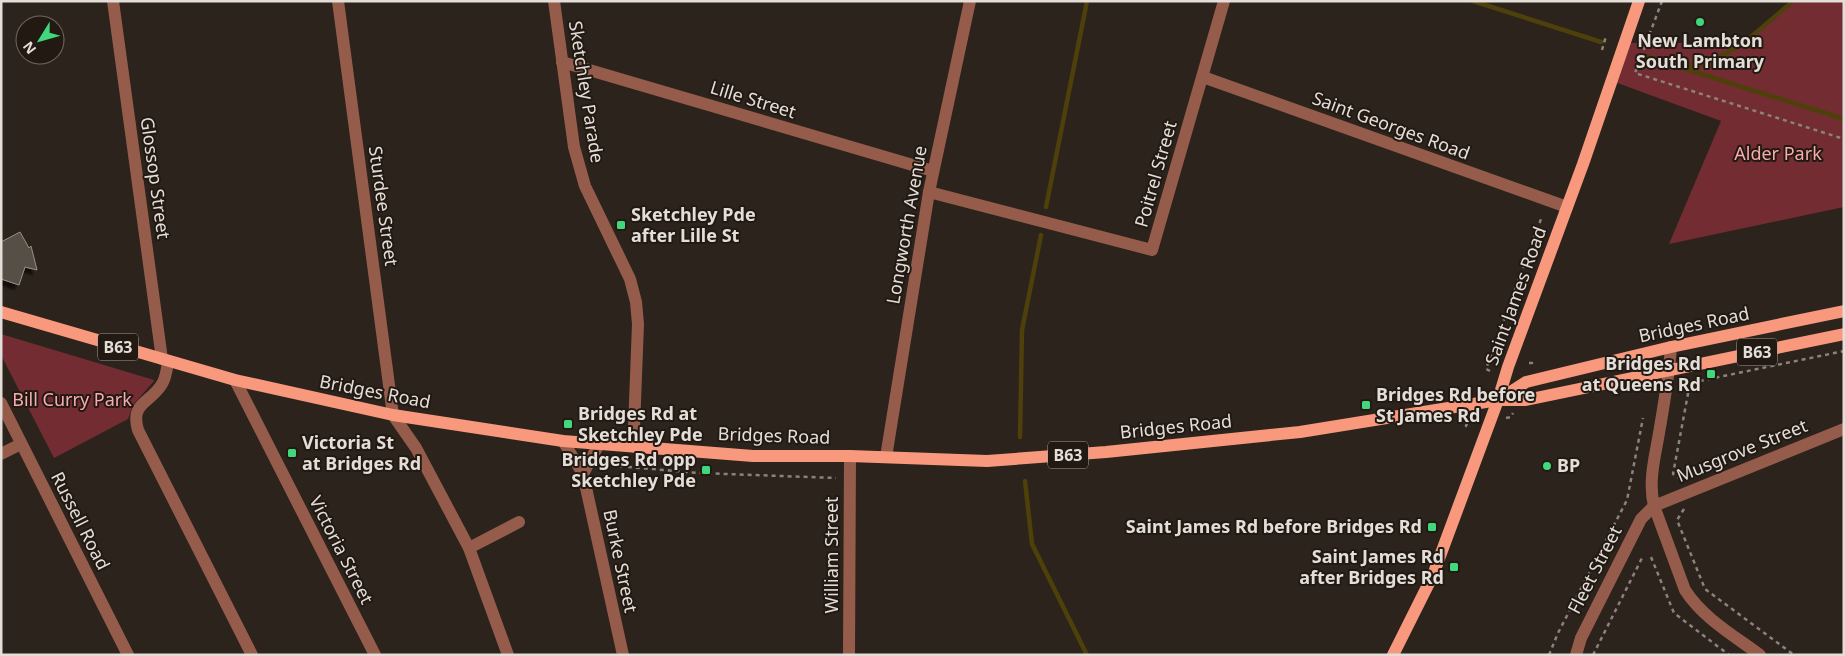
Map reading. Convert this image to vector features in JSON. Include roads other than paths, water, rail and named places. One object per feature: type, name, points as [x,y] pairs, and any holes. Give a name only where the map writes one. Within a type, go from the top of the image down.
[{"type":"main road","name":"Saint James Road","points":[[1393,655],[1433,575],[1498,400],[1508,367],[1567,207],[1639,1]]},
{"type":"main road","name":"Bridges Road","points":[[1498,400],[1526,382],[1671,347],[1844,311]]},
{"type":"main road","name":"Bridges Road","points":[[1,312],[235,380],[393,415],[562,441],[753,456],[850,456],[987,461],[1106,452],[1300,432],[1498,400],[1526,400],[1844,334]]},
{"type":"street","name":"Glossop Street","points":[[114,1],[165,360]]},
{"type":"street","name":"Sturdee Street","points":[[338,1],[393,415]]},
{"type":"street","name":"Sketchley Parade","points":[[554,1],[574,147],[579,167],[594,207],[630,279],[636,302],[638,324],[635,447]]},
{"type":"street","name":"Longworth Avenue","points":[[886,457],[929,192],[970,1]]},
{"type":"street","name":"Poitrel Street","points":[[929,192],[1152,250],[1224,1]]},
{"type":"street","name":"Lille Street","points":[[562,62],[933,171]]},
{"type":"street","name":"Saint Georges Road","points":[[1203,77],[1567,207]]},
{"type":"street","points":[[1671,347],[1670,371],[1652,473],[1651,493],[1654,506],[1685,590],[1693,602],[1704,614],[1760,655]]},
{"type":"street","points":[[165,360],[161,386],[137,410],[135,415],[138,430],[252,655]]},
{"type":"street","name":"Victoria Street","points":[[235,380],[375,655]]},
{"type":"street","name":"Russell Road","points":[[1,403],[128,655]]},
{"type":"street","points":[[393,415],[416,448],[469,548],[508,655]]},
{"type":"street","name":"Musgrove Street","points":[[1654,506],[1844,429]]},
{"type":"street","name":"Burke Street","points":[[562,441],[583,474],[622,655]]},
{"type":"street","points":[[1,454],[21,444]]},
{"type":"street","points":[[583,474],[598,444]]},
{"type":"street","name":"William Street","points":[[849,655],[850,456]]},
{"type":"street","name":"Fleet Street","points":[[1576,655],[1581,638],[1641,519],[1654,506]]},
{"type":"street","points":[[469,548],[519,522]]},
{"type":"waterway","points":[[1046,207],[1087,1]]},
{"type":"waterway","points":[[1473,1],[1601,42]]},
{"type":"waterway","points":[[1646,56],[1670,64],[1706,65],[1744,43],[1793,1]]},
{"type":"waterway","points":[[1670,64],[1844,119]]},
{"type":"waterway","points":[[1020,437],[1022,330],[1041,235]]},
{"type":"waterway","points":[[1025,481],[1032,544],[1087,655]]},
{"type":"place","name":"New Lambton South Primary","points":[[1700,22]]},
{"type":"place","name":"Sketchley Pde after Lille St","points":[[621,225]]},
{"type":"place","name":"Bridges Rd at Queens Rd","points":[[1711,374]]},
{"type":"place","name":"Bridges Rd before St James Rd","points":[[1366,405]]},
{"type":"place","name":"Bridges Rd at Sketchley Pde","points":[[568,424]]},
{"type":"place","name":"Victoria St at Bridges Rd","points":[[292,453]]},
{"type":"place","name":"BP","points":[[1547,466]]},
{"type":"place","name":"Bridges Rd opp Sketchley Pde","points":[[706,470]]},
{"type":"place","name":"Saint James Rd before Bridges Rd","points":[[1432,527]]},
{"type":"place","name":"Saint James Rd after Bridges Rd","points":[[1454,567]]},
{"type":"park label","name":"Alder Park","points":[[1778,154]]},
{"type":"park label","name":"Bill Curry Park","points":[[72,400]]}]
